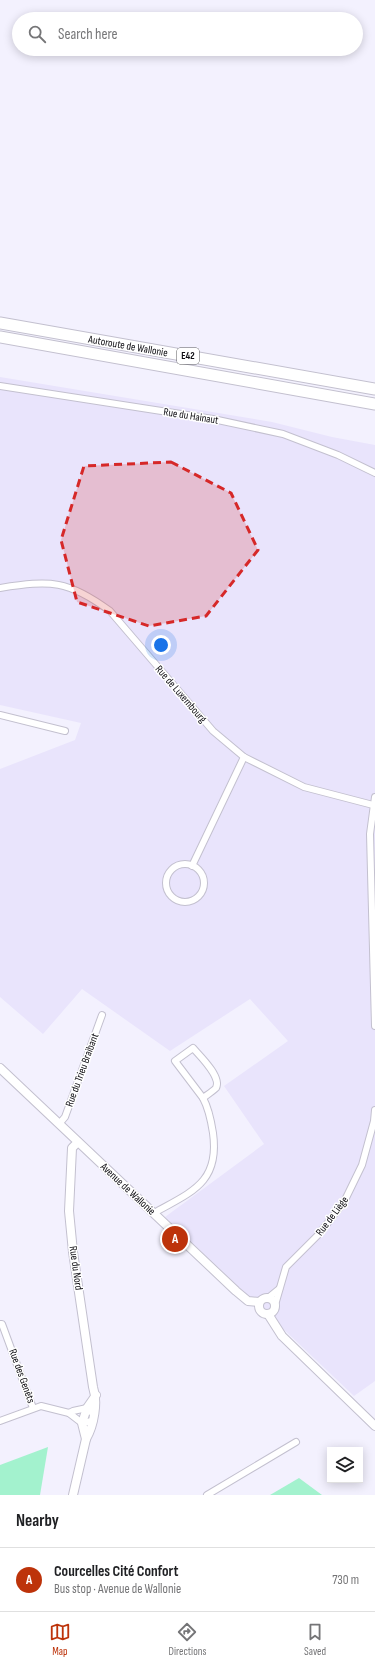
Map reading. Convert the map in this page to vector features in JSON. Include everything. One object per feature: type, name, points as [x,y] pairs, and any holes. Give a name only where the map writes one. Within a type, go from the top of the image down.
[{"type":"highway","name":"Autoroute de Wallonie","points":[[0,323],[375,389]]},
{"type":"highway","name":"Autoroute de Wallonie","points":[[0,337],[375,404]]},
{"type":"street","name":"Rue du Hainaut","points":[[0,386],[213,419],[283,434],[338,455],[375,473]]},
{"type":"street","name":"Rue de Luxembourg","points":[[0,588],[44,582],[70,587],[89,596],[110,611],[213,731],[244,757],[304,787],[373,805]]},
{"type":"street","points":[[0,715],[65,731]]},
{"type":"street","points":[[192,866],[244,757]]},
{"type":"street","points":[[375,797],[370,834],[375,1026]]},
{"type":"street","points":[[180,865],[192,866],[197,868],[203,877],[204,882],[201,892],[193,900],[187,902],[175,899],[167,889],[167,877],[170,872],[180,865]]},
{"type":"street","name":"Rue du Trieu Braibant","points":[[59,1124],[65,1117],[102,1015]]},
{"type":"street","points":[[154,1213],[189,1193],[204,1180],[210,1170],[214,1158],[215,1145],[210,1119],[203,1098],[175,1061],[193,1048],[215,1075],[217,1082],[216,1087],[203,1098]]},
{"type":"street","name":"Avenue de Wallonie","points":[[0,1068],[248,1301],[259,1302]]},
{"type":"street","name":"Rue de Liège","points":[[275,1305],[286,1267],[319,1234],[344,1202],[362,1165],[374,1122],[375,1110]]},
{"type":"street","name":"Rue du Nord","points":[[73,1495],[86,1439],[93,1417],[96,1395],[93,1387],[73,1252],[69,1212],[72,1148],[78,1142]]},
{"type":"street","points":[[268,1298],[273,1300],[275,1305],[273,1312],[268,1314],[259,1310],[259,1302],[268,1298],[279,1289]]},
{"type":"street","points":[[268,1314],[282,1336],[375,1426]]},
{"type":"street","name":"Rue des Genêts","points":[[0,1324],[2,1324],[33,1408]]},
{"type":"street","points":[[82,1423],[87,1408],[96,1395]]},
{"type":"street","points":[[0,1421],[41,1406],[69,1414],[82,1423]]},
{"type":"street","points":[[69,1414],[74,1410],[87,1408]]},
{"type":"street","points":[[82,1423],[93,1417],[87,1408]]},
{"type":"street","name":"Rue du Nord","points":[[82,1423],[86,1439]]},
{"type":"street","points":[[207,1495],[296,1442]]},
{"type":"highlighted area","points":[[171,462],[231,493],[258,550],[206,616],[149,626],[77,602],[61,540],[84,466]]},
{"type":"shaded area","points":[[0,377],[272,422],[332,437],[375,445],[375,1381],[354,1396],[165,1217],[264,1144],[224,1086],[288,1041],[250,999],[170,1051],[82,989],[43,1034],[0,997],[0,769],[75,740],[81,723],[0,705]]},
{"type":"green space","points":[[48,1447],[40,1495],[0,1495],[0,1465]]},
{"type":"green space","points":[[299,1478],[322,1495],[270,1495]]},
{"type":"place","name":"Courcelles Cité Confort","points":[[175,1239]]}]
